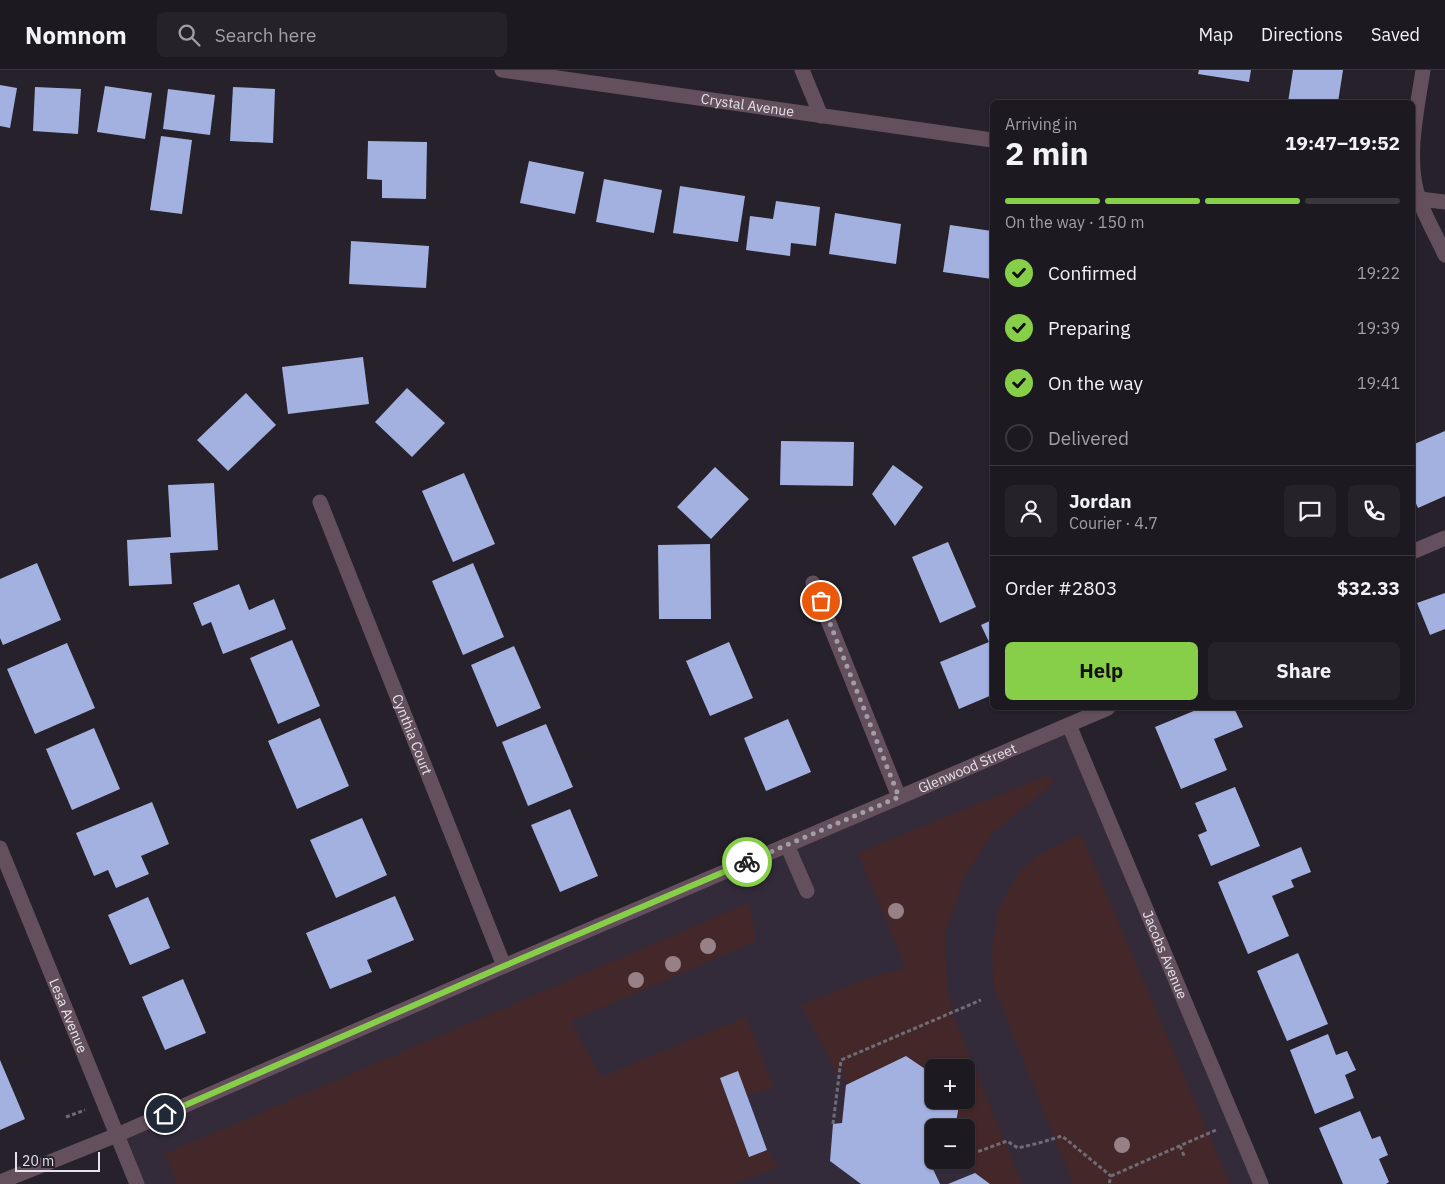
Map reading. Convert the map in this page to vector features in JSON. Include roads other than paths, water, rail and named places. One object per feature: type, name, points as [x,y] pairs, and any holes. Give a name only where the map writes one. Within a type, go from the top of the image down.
[{"type":"street","name":"Crystal Avenue","points":[[502,70],[990,140]]},
{"type":"street","points":[[802,70],[820,116]]},
{"type":"street","points":[[1415,128],[1423,70]]},
{"type":"street","points":[[1416,198],[1445,202]]},
{"type":"street","points":[[1416,198],[1445,255]]},
{"type":"street","name":"Cynthia Court","points":[[320,502],[504,966]]},
{"type":"street","points":[[1415,551],[1445,538]]},
{"type":"street","points":[[813,583],[899,797]]},
{"type":"street","name":"Glenwood Street","points":[[0,1182],[117,1134],[504,966],[1103,710]]},
{"type":"street","name":"Jacobs Avenue","points":[[1069,725],[1261,1184]]},
{"type":"street","points":[[787,845],[807,891]]},
{"type":"street","name":"Lesa Avenue","points":[[0,848],[137,1184]]}]
